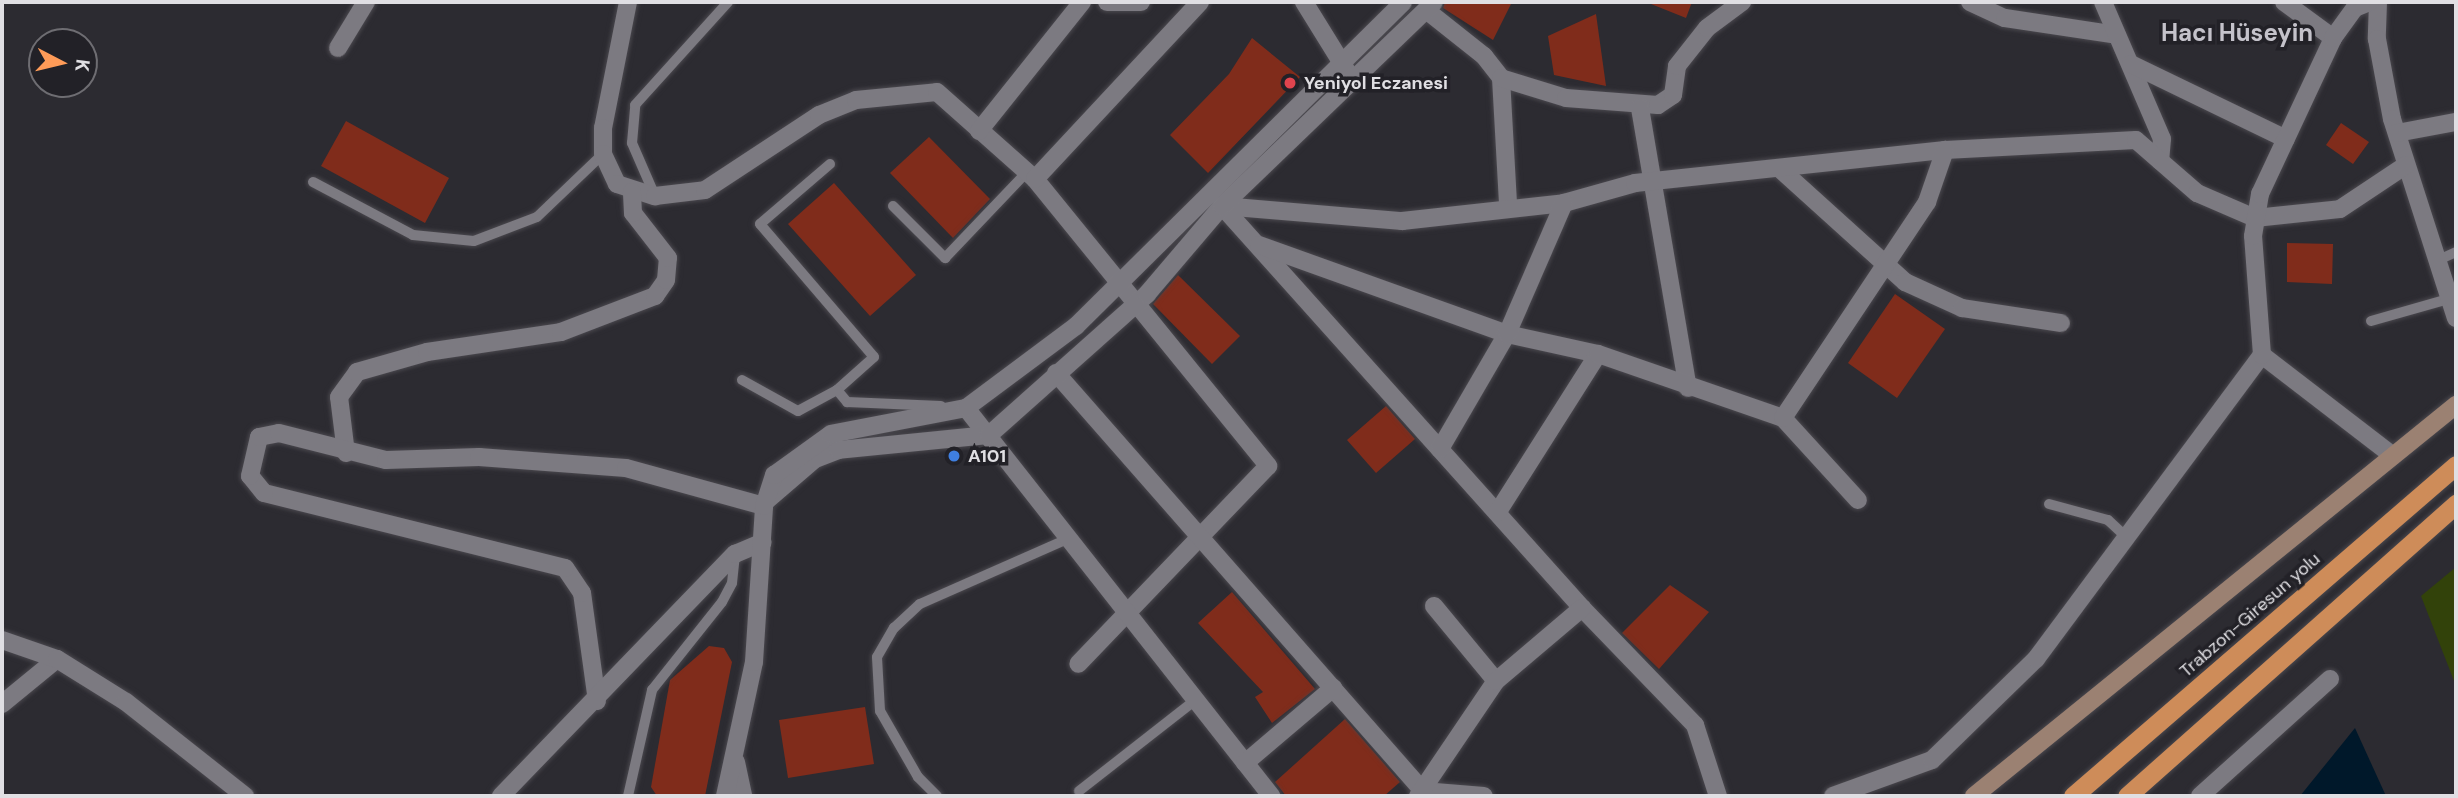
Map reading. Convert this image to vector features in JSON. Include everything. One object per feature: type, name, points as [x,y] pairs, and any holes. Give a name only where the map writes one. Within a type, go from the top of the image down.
[{"type":"highway","name":"Trabzon-Giresun yolu","points":[[2073,796],[2456,466]]},
{"type":"highway","points":[[2133,793],[2456,504]]},
{"type":"highway","points":[[2065,796],[2122,754]]},
{"type":"main road","points":[[1974,796],[2456,405]]},
{"type":"street","points":[[338,48],[366,2]]},
{"type":"street","points":[[628,2],[603,154],[617,184],[632,192],[655,196],[705,190],[819,115],[856,100],[937,92],[1031,176],[1122,280],[1268,466],[1078,664]]},
{"type":"street","points":[[979,131],[1082,2]]},
{"type":"street","points":[[1107,2],[1141,2]]},
{"type":"street","points":[[1031,176],[1200,2]]},
{"type":"street","points":[[1304,2],[1352,80]]},
{"type":"street","points":[[725,796],[754,662],[765,504],[774,475],[831,434],[965,408],[1076,326],[1403,2]]},
{"type":"street","points":[[1501,78],[1566,98],[1640,108],[1673,95],[1677,66],[1707,27],[1742,2]]},
{"type":"street","points":[[1969,2],[2005,18],[2117,35]]},
{"type":"street","points":[[2104,2],[2162,139],[2160,161]]},
{"type":"street","points":[[2284,2],[2333,38]]},
{"type":"street","points":[[1833,796],[1931,760],[2036,659],[2262,355],[2255,218],[2286,139],[2333,38],[2355,8],[2370,2]]},
{"type":"street","points":[[2378,2],[2377,39],[2397,133],[2456,318]]},
{"type":"street","points":[[765,504],[815,459],[838,450],[989,435],[1139,302],[1222,206],[1430,6],[1485,56],[1501,78],[1508,205]]},
{"type":"street","points":[[2130,64],[2286,139]]},
{"type":"street","points":[[1640,108],[1688,388]]},
{"type":"street","points":[[2397,133],[2456,122]]},
{"type":"street","points":[[1222,206],[1402,221],[1508,205],[1564,203],[1654,181],[1945,150],[2136,140],[2197,193],[2255,218],[2340,209],[2406,165]]},
{"type":"street","points":[[1783,418],[1927,202],[1945,150]]},
{"type":"street","points":[[1779,168],[1886,267],[1962,308],[2061,323]]},
{"type":"street","points":[[345,453],[339,397],[357,372],[427,352],[561,331],[655,296],[666,280],[668,258],[633,213],[632,192]]},
{"type":"street","points":[[1440,449],[1507,334],[1564,203]]},
{"type":"street","points":[[1222,206],[1582,608],[1695,725],[1718,796]]},
{"type":"street","points":[[1256,243],[1507,334],[1598,354],[1688,388],[1783,418],[1858,500]]},
{"type":"street","points":[[1497,513],[1598,354]]},
{"type":"street","points":[[2262,355],[2393,456]]},
{"type":"street","points":[[1056,373],[1333,688],[1421,794],[1484,796]]},
{"type":"street","points":[[965,408],[989,435],[1065,540],[1271,796]]},
{"type":"street","points":[[597,701],[582,593],[565,568],[264,493],[250,476],[254,443],[265,432],[345,453],[386,460],[479,457],[626,468],[765,504]]},
{"type":"street","points":[[501,796],[597,701],[734,554],[763,542]]},
{"type":"street","points":[[1434,606],[1496,681]]},
{"type":"street","points":[[1421,794],[1496,681],[1582,608]]},
{"type":"street","points":[[2,640],[57,659],[126,702],[245,796]]},
{"type":"street","points":[[2,704],[57,659]]},
{"type":"street","points":[[2200,796],[2330,679]]},
{"type":"street","points":[[1245,763],[1333,688]]},
{"type":"street","points":[[735,754],[744,796]]},
{"type":"lane","points":[[655,196],[632,143],[635,105],[728,2]]},
{"type":"lane","points":[[313,182],[413,235],[474,241],[537,217],[603,154]]},
{"type":"lane","points":[[742,380],[798,411],[837,390],[874,357],[760,224],[831,164]]},
{"type":"lane","points":[[893,206],[945,258],[1031,176]]},
{"type":"lane","points":[[2436,261],[2456,252]]},
{"type":"lane","points":[[2371,321],[2448,299]]},
{"type":"lane","points":[[837,390],[857,405],[965,408]]},
{"type":"lane","points":[[2049,504],[2108,520],[2127,538]]},
{"type":"lane","points":[[937,796],[918,777],[880,711],[877,657],[894,628],[920,604],[1065,540]]},
{"type":"lane","points":[[628,796],[652,690],[722,602],[732,583],[734,554]]},
{"type":"lane","points":[[1079,792],[1194,701]]},
{"type":"green space","points":[[2456,567],[2456,686],[2421,596]]},
{"type":"water","points":[[2355,728],[2386,796],[2300,796]]},
{"type":"building","points":[[1445,2],[1512,2],[1493,40],[1443,8]]},
{"type":"building","points":[[1646,2],[1692,2],[1686,18]]},
{"type":"building","points":[[1596,14],[1606,86],[1554,75],[1548,36]]},
{"type":"building","points":[[1252,38],[1300,77],[1208,173],[1170,135],[1229,74]]},
{"type":"building","points":[[346,121],[449,178],[425,223],[321,166]]},
{"type":"building","points":[[2341,123],[2369,142],[2353,164],[2326,145]]},
{"type":"building","points":[[929,137],[990,199],[953,238],[890,173]]},
{"type":"building","points":[[834,183],[916,275],[870,316],[788,224]]},
{"type":"building","points":[[2287,243],[2333,244],[2332,284],[2287,282]]},
{"type":"building","points":[[1178,275],[1240,336],[1212,364],[1153,304]]},
{"type":"building","points":[[1895,294],[1945,329],[1897,398],[1848,363]]},
{"type":"building","points":[[1386,406],[1415,439],[1376,473],[1347,440]]},
{"type":"building","points":[[1670,585],[1709,612],[1659,669],[1622,633]]},
{"type":"building","points":[[1232,592],[1315,689],[1272,723],[1255,697],[1263,692],[1198,623]]},
{"type":"building","points":[[709,646],[724,648],[732,662],[705,796],[657,796],[651,787],[670,680]]},
{"type":"building","points":[[865,707],[874,764],[788,778],[779,720]]},
{"type":"building","points":[[1345,719],[1400,782],[1384,796],[1286,796],[1275,782]]},
{"type":"place","name":"Yeniyol Eczanesi","points":[[1290,83]]},
{"type":"place","name":"A101","points":[[954,456]]},
{"type":"district","name":"Hacı Hüseyin","points":[[2237,33]]}]
